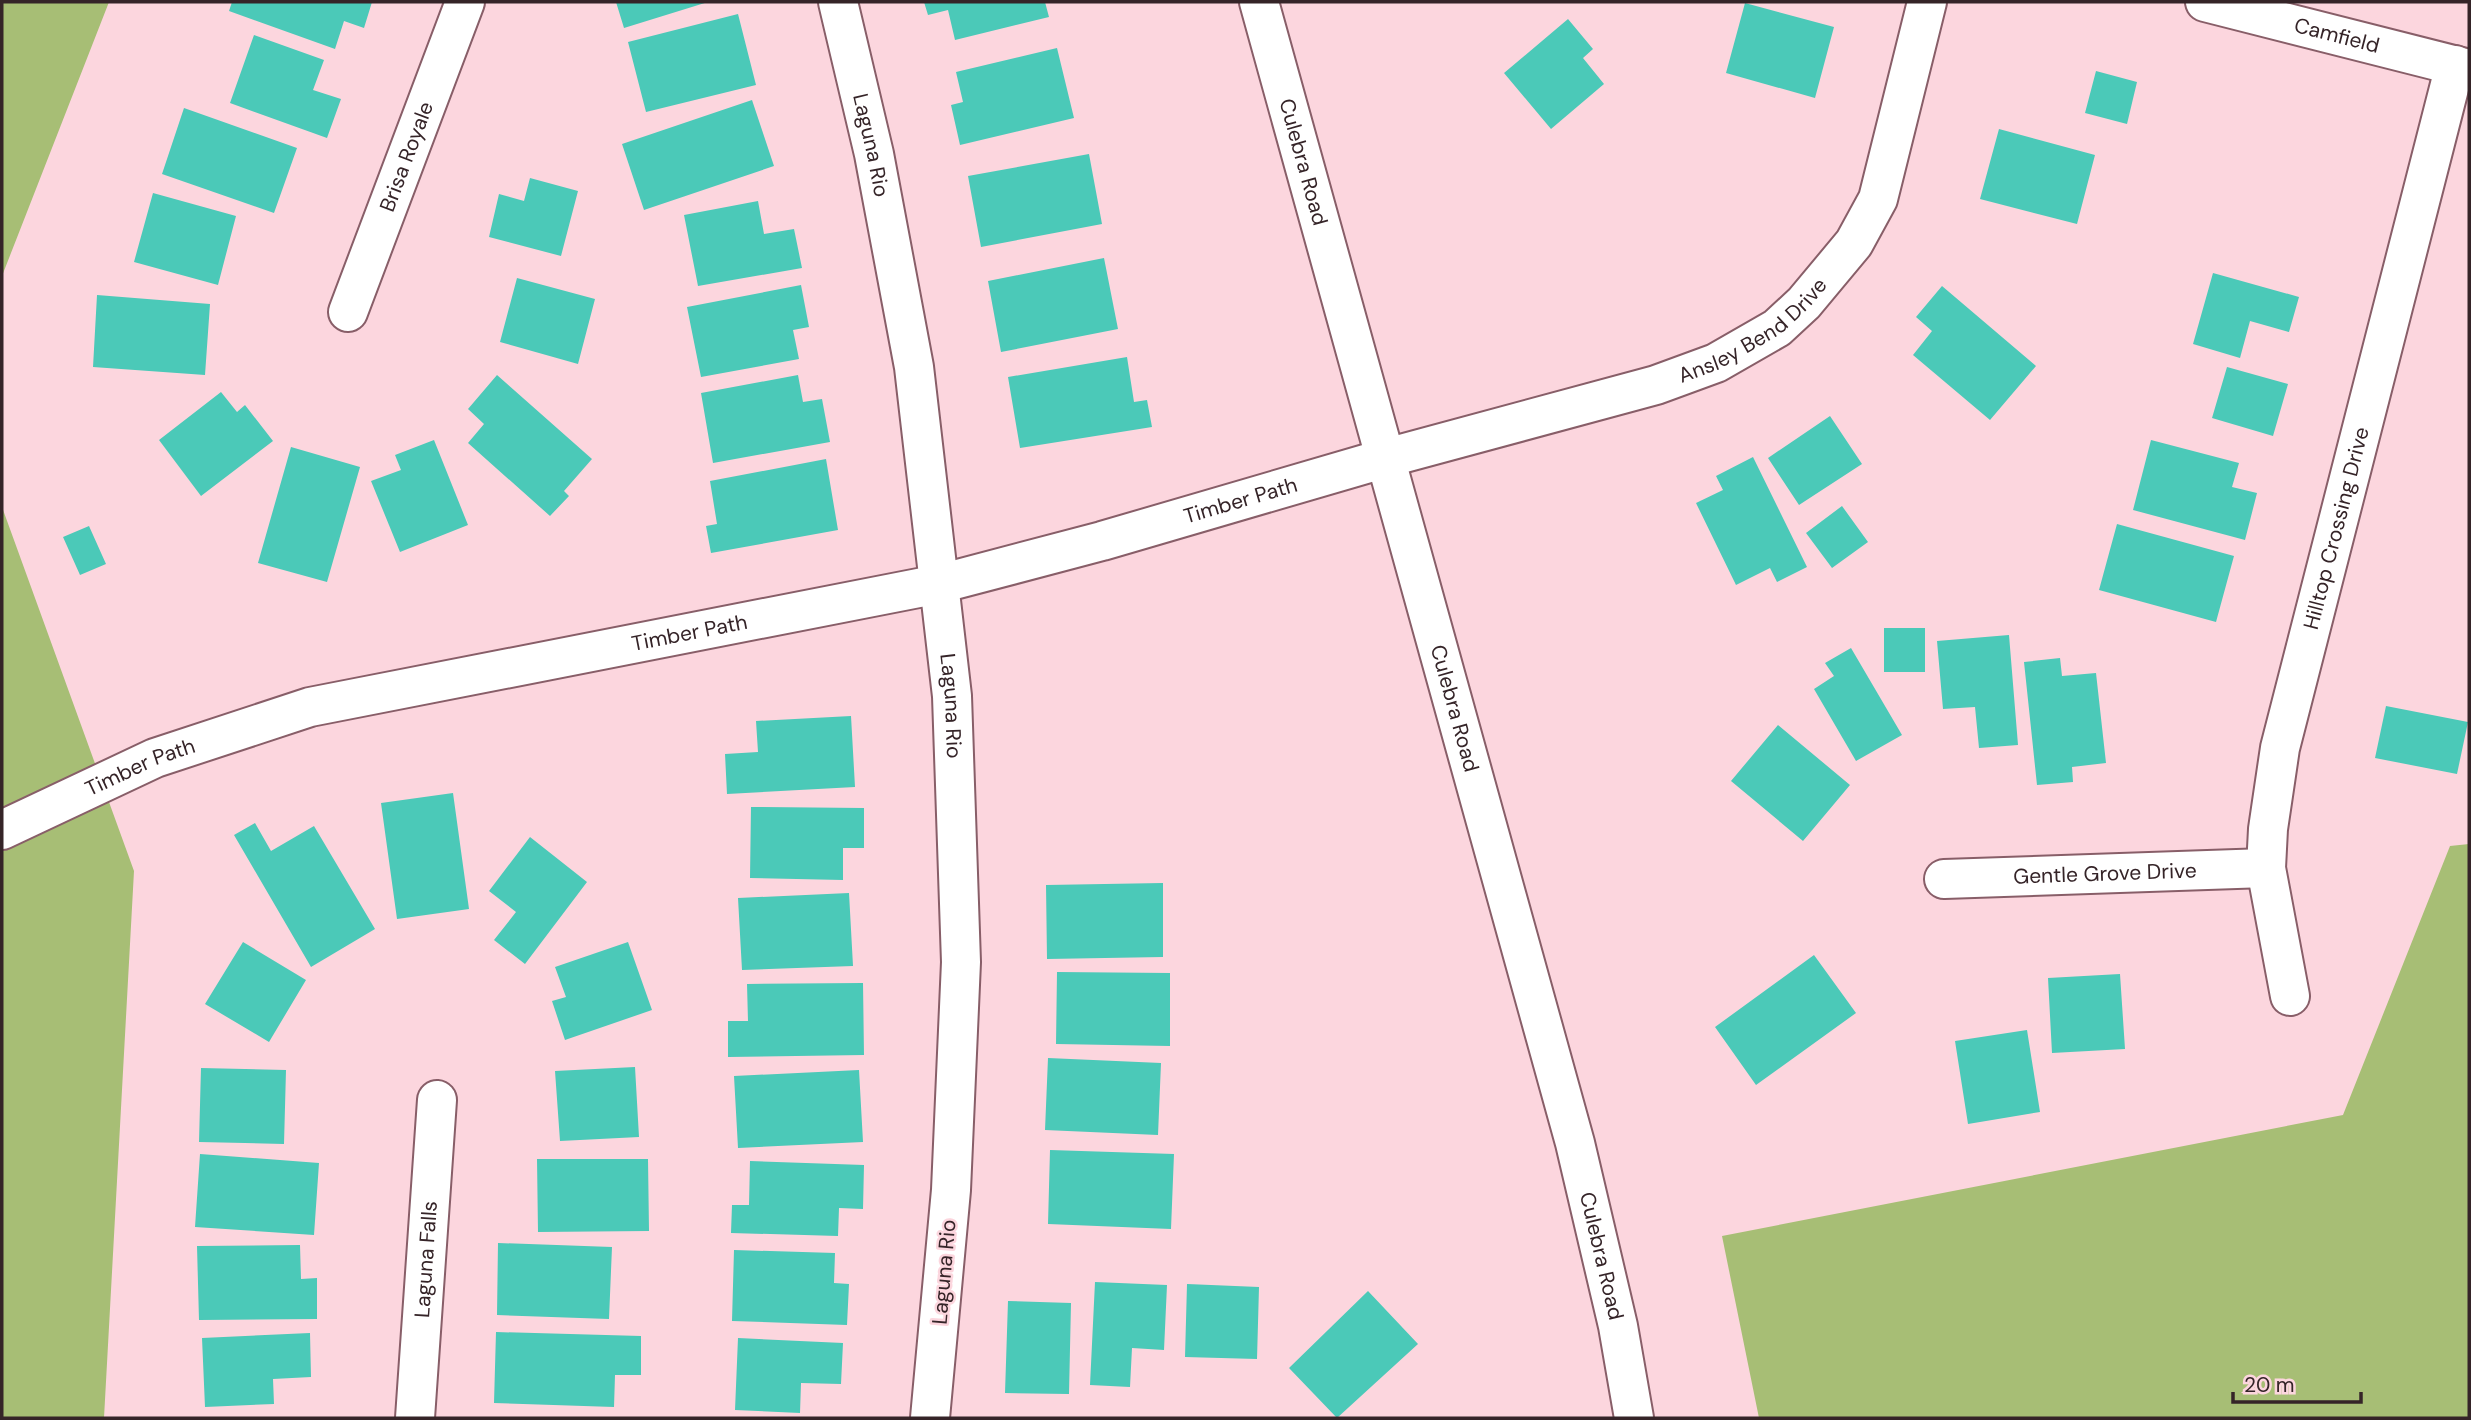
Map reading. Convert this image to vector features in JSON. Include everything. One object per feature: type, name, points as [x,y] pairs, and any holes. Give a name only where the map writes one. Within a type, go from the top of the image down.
[{"type":"street","name":"Brisa Royale","points":[[348,312],[465,2]]},
{"type":"street","name":"Laguna Rio","points":[[838,2],[874,154],[914,367],[952,696],[961,962],[951,1190],[930,1418]]},
{"type":"street","name":"Culebra Road","points":[[1259,2],[1575,1143],[1618,1326],[1634,1418]]},
{"type":"street","name":"Ansley Bend Drive","points":[[1386,458],[1656,385],[1716,363],[1777,328],[1804,303],[1854,243],[1878,199],[1927,2]]},
{"type":"street","name":"Camfield","points":[[2205,2],[2462,67]]},
{"type":"street","name":"Hilltop Crossing Drive","points":[[2290,996],[2266,868],[2268,829],[2280,748],[2462,67]]},
{"type":"street","name":"Timber Path","points":[[2,830],[155,758],[310,707],[939,584],[1102,541],[1386,458]]},
{"type":"street","name":"Gentle Grove Drive","points":[[1944,880],[2266,868]]},
{"type":"street","name":"Laguna Falls","points":[[415,1418],[437,1101]]},
{"type":"green space","points":[[2,2],[109,2],[2,276]]},
{"type":"green space","points":[[2,507],[134,871],[104,1418],[2,1418]]},
{"type":"green space","points":[[2469,844],[2469,1418],[1759,1418],[1722,1236],[2343,1115],[2450,846]]},
{"type":"building","points":[[232,2],[372,2],[364,28],[344,21],[335,49],[229,11]]},
{"type":"building","points":[[616,2],[708,2],[624,28]]},
{"type":"building","points":[[924,2],[1045,2],[1049,17],[955,40],[948,10],[928,15]]},
{"type":"building","points":[[1745,3],[1834,27],[1815,98],[1726,73]]},
{"type":"building","points":[[738,14],[756,85],[646,112],[628,42]]},
{"type":"building","points":[[1568,19],[1593,49],[1583,58],[1604,84],[1551,129],[1504,73]]},
{"type":"building","points":[[254,35],[324,60],[313,90],[341,99],[327,138],[230,103]]},
{"type":"building","points":[[1057,48],[1074,118],[960,145],[951,105],[963,102],[956,72]]},
{"type":"building","points":[[2096,71],[2137,82],[2127,124],[2085,113]]},
{"type":"building","points":[[752,100],[774,166],[644,210],[622,144]]},
{"type":"building","points":[[184,108],[297,148],[274,213],[162,174]]},
{"type":"building","points":[[1999,129],[2095,155],[2077,224],[1980,199]]},
{"type":"building","points":[[1089,154],[1102,224],[981,247],[968,176]]},
{"type":"building","points":[[530,178],[578,191],[561,256],[489,237],[499,194],[524,201]]},
{"type":"building","points":[[153,193],[236,216],[218,285],[134,262]]},
{"type":"building","points":[[758,201],[764,234],[794,229],[802,268],[698,286],[684,215]]},
{"type":"building","points":[[1104,258],[1118,329],[1001,352],[988,281]]},
{"type":"building","points":[[2213,273],[2299,297],[2289,332],[2250,321],[2240,358],[2193,344]]},
{"type":"building","points":[[517,278],[595,299],[578,364],[500,342]]},
{"type":"building","points":[[801,285],[809,327],[793,330],[799,359],[701,377],[687,307]]},
{"type":"building","points":[[1942,286],[2036,366],[1990,420],[1913,355],[1932,331],[1916,317]]},
{"type":"building","points":[[97,295],[210,304],[205,375],[93,367]]},
{"type":"building","points":[[1127,357],[1134,402],[1147,400],[1152,427],[1020,448],[1008,377]]},
{"type":"building","points":[[2227,367],[2288,384],[2273,436],[2212,418]]},
{"type":"building","points":[[497,375],[592,459],[564,491],[569,496],[550,516],[468,443],[484,424],[468,409]]},
{"type":"building","points":[[798,375],[803,402],[822,399],[830,442],[713,463],[701,393]]},
{"type":"building","points":[[221,392],[237,412],[245,405],[273,441],[201,496],[159,440]]},
{"type":"building","points":[[1830,416],[1862,464],[1799,505],[1768,458]]},
{"type":"building","points":[[434,440],[468,525],[400,552],[371,481],[401,470],[395,455]]},
{"type":"building","points":[[2151,440],[2239,463],[2232,487],[2257,493],[2245,540],[2133,510]]},
{"type":"building","points":[[291,447],[360,467],[327,582],[258,563]]},
{"type":"building","points":[[1753,457],[1807,567],[1777,582],[1770,568],[1736,585],[1696,503],[1723,490],[1716,476]]},
{"type":"building","points":[[826,459],[838,530],[711,553],[706,526],[717,524],[710,481]]},
{"type":"building","points":[[1842,506],[1868,542],[1832,568],[1806,533]]},
{"type":"building","points":[[2117,524],[2234,556],[2216,622],[2099,590]]},
{"type":"building","points":[[89,526],[106,564],[80,575],[63,537]]},
{"type":"building","points":[[1884,628],[1925,628],[1925,672],[1884,672]]},
{"type":"building","points":[[2009,635],[2018,745],[1979,748],[1975,707],[1943,709],[1937,641]]},
{"type":"building","points":[[1851,648],[1902,735],[1856,761],[1814,689],[1834,676],[1825,663]]},
{"type":"building","points":[[2060,658],[2062,676],[2096,673],[2106,763],[2072,767],[2073,782],[2037,785],[2024,662]]},
{"type":"building","points":[[2386,706],[2468,722],[2457,774],[2375,758]]},
{"type":"building","points":[[851,716],[855,787],[727,794],[725,754],[758,752],[756,721]]},
{"type":"building","points":[[1778,725],[1850,785],[1803,841],[1731,781]]},
{"type":"building","points":[[453,793],[469,909],[397,919],[381,803]]},
{"type":"building","points":[[751,807],[864,808],[864,848],[843,848],[843,880],[750,878]]},
{"type":"building","points":[[255,823],[271,851],[314,826],[375,929],[311,967],[234,835]]},
{"type":"building","points":[[530,837],[587,882],[525,964],[494,940],[516,912],[489,891]]},
{"type":"building","points":[[1163,883],[1163,957],[1047,959],[1046,885]]},
{"type":"building","points":[[849,893],[853,966],[742,970],[738,898]]},
{"type":"building","points":[[243,942],[306,980],[269,1042],[205,1004]]},
{"type":"building","points":[[628,942],[652,1010],[565,1040],[552,1001],[566,997],[555,967]]},
{"type":"building","points":[[1814,955],[1856,1013],[1756,1085],[1715,1027]]},
{"type":"building","points":[[1057,972],[1170,973],[1170,1046],[1056,1044]]},
{"type":"building","points":[[2120,974],[2125,1049],[2052,1053],[2048,978]]},
{"type":"building","points":[[863,983],[864,1055],[728,1057],[728,1021],[748,1021],[747,984]]},
{"type":"building","points":[[2027,1030],[2040,1112],[1968,1124],[1955,1041]]},
{"type":"building","points":[[1048,1058],[1161,1063],[1158,1135],[1045,1130]]},
{"type":"building","points":[[635,1067],[639,1137],[560,1141],[555,1071]]},
{"type":"building","points":[[201,1068],[286,1070],[284,1144],[199,1142]]},
{"type":"building","points":[[859,1070],[863,1142],[738,1148],[734,1076]]},
{"type":"building","points":[[1050,1150],[1174,1154],[1171,1229],[1048,1224]]},
{"type":"building","points":[[200,1154],[319,1163],[314,1235],[195,1227]]},
{"type":"building","points":[[537,1159],[648,1159],[649,1231],[538,1232]]},
{"type":"building","points":[[750,1161],[864,1165],[863,1209],[839,1208],[838,1236],[731,1233],[732,1205],[749,1205]]},
{"type":"building","points":[[498,1243],[612,1247],[609,1319],[497,1315]]},
{"type":"building","points":[[300,1245],[301,1279],[317,1278],[317,1319],[199,1320],[197,1246]]},
{"type":"building","points":[[734,1250],[835,1253],[834,1283],[849,1284],[847,1325],[732,1321]]},
{"type":"building","points":[[1095,1282],[1167,1285],[1164,1350],[1132,1348],[1130,1387],[1090,1385]]},
{"type":"building","points":[[1187,1284],[1259,1287],[1257,1359],[1185,1357]]},
{"type":"building","points":[[1368,1291],[1418,1344],[1337,1418],[1289,1368]]},
{"type":"building","points":[[1008,1301],[1071,1303],[1069,1394],[1005,1393]]},
{"type":"building","points":[[496,1332],[641,1336],[641,1375],[615,1375],[614,1407],[494,1403]]},
{"type":"building","points":[[310,1333],[311,1377],[273,1379],[274,1404],[205,1407],[202,1338]]},
{"type":"building","points":[[738,1338],[843,1343],[841,1384],[801,1383],[800,1413],[735,1410]]}]
